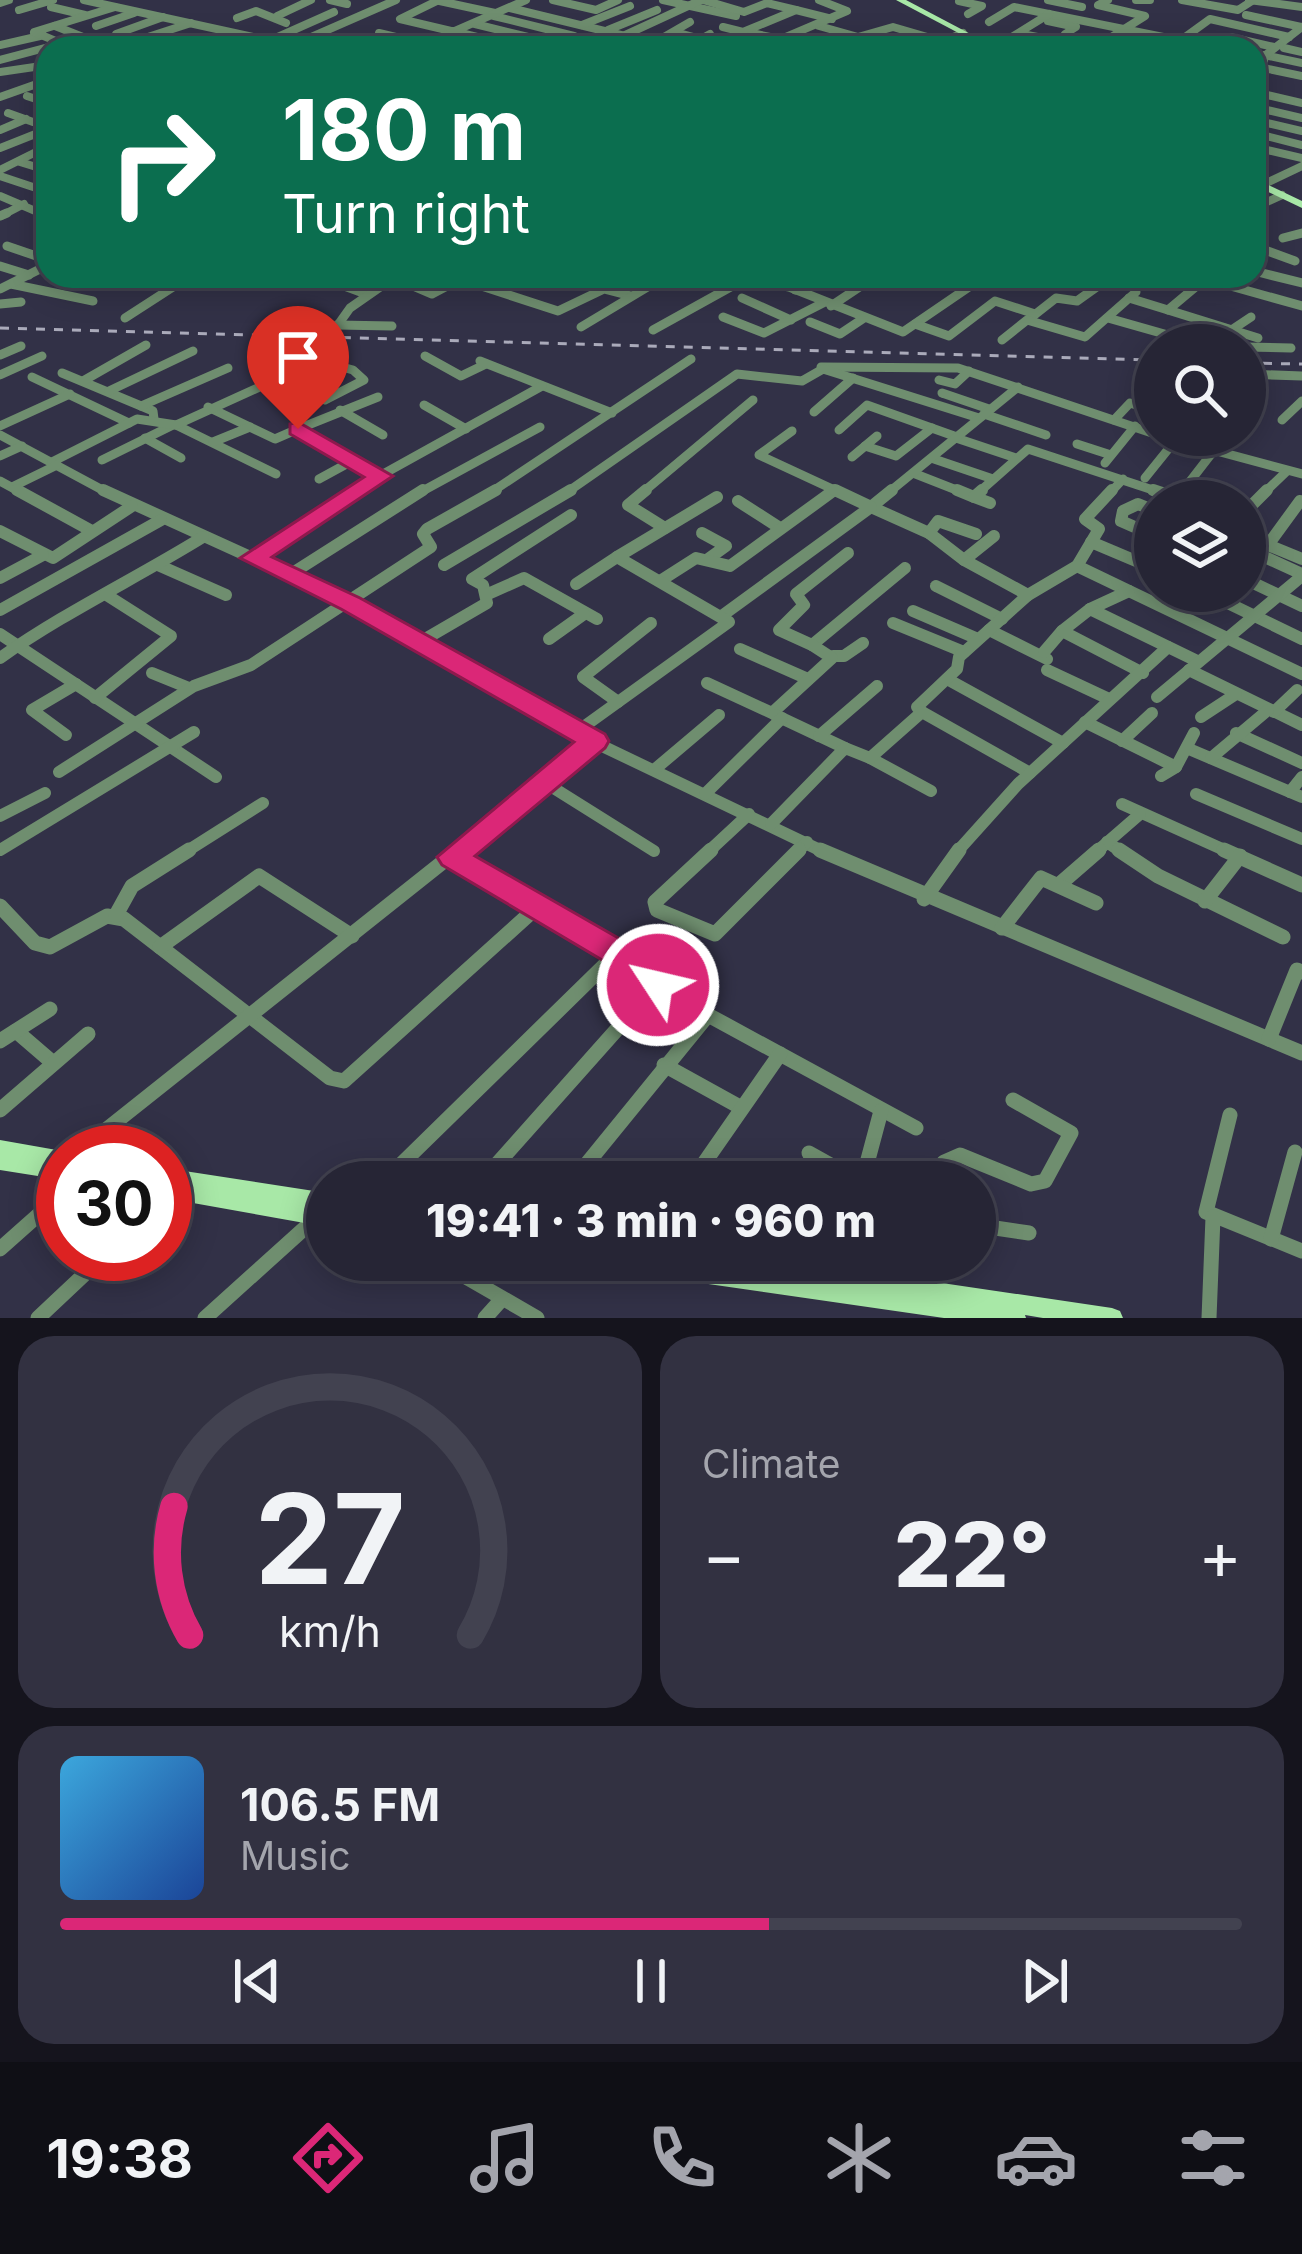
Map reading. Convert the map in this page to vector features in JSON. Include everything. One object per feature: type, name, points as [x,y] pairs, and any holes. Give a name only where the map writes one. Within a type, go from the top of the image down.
[{"type":"main road","points":[[900,0],[969,36]]},
{"type":"main road","points":[[1266,187],[1302,205]]},
{"type":"main road","points":[[0,1149],[36,1155]]},
{"type":"main road","points":[[0,1161],[36,1166]]},
{"type":"main road","points":[[192,1193],[306,1209]]},
{"type":"main road","points":[[757,1281],[1015,1318]]},
{"type":"main road","points":[[878,1281],[1112,1318]]},
{"type":"street","points":[[0,2],[9,0]]},
{"type":"street","points":[[85,0],[239,36]]},
{"type":"street","points":[[96,26],[154,0]]},
{"type":"street","points":[[285,36],[330,11],[291,0]]},
{"type":"street","points":[[330,0],[347,4]]},
{"type":"street","points":[[364,0],[386,4]]},
{"type":"street","points":[[314,36],[396,0]]},
{"type":"street","points":[[450,33],[400,19],[438,0],[574,36]]},
{"type":"street","points":[[553,0],[613,14]]},
{"type":"street","points":[[596,10],[618,0]]},
{"type":"street","points":[[663,0],[736,16]]},
{"type":"street","points":[[606,31],[702,0],[744,12],[766,2],[818,0],[847,11],[792,36]]},
{"type":"street","points":[[703,11],[733,0]]},
{"type":"street","points":[[1049,0],[1082,7]]},
{"type":"street","points":[[1107,0],[1098,5],[1144,16],[1114,36]]},
{"type":"street","points":[[1136,0],[1150,0]]},
{"type":"street","points":[[1182,0],[1237,10],[1250,0],[1302,8]]},
{"type":"street","points":[[959,1],[982,6],[968,14]]},
{"type":"street","points":[[277,16],[306,2]]},
{"type":"street","points":[[443,36],[517,2],[625,36],[657,14]]},
{"type":"street","points":[[766,2],[832,19]]},
{"type":"street","points":[[19,10],[52,3],[88,16]]},
{"type":"street","points":[[40,35],[34,32],[116,6]]},
{"type":"street","points":[[582,25],[630,6]]},
{"type":"street","points":[[989,22],[1012,7],[1164,36]]},
{"type":"street","points":[[742,36],[796,10]]},
{"type":"street","points":[[236,18],[254,11],[286,23]]},
{"type":"street","points":[[30,14],[85,36]]},
{"type":"street","points":[[657,14],[687,24],[668,36]]},
{"type":"street","points":[[1018,36],[1049,14]]},
{"type":"street","points":[[1246,15],[1268,16],[1302,27],[1267,55]]},
{"type":"street","points":[[122,36],[116,34],[164,17]]},
{"type":"street","points":[[295,17],[314,22]]},
{"type":"street","points":[[1040,20],[1076,27],[1065,34]]},
{"type":"street","points":[[1186,36],[1209,20],[1302,37]]},
{"type":"street","points":[[390,22],[464,36]]},
{"type":"street","points":[[152,36],[192,23]]},
{"type":"street","points":[[472,23],[522,36]]},
{"type":"street","points":[[723,26],[759,36]]},
{"type":"street","points":[[819,26],[852,36]]},
{"type":"street","points":[[858,36],[889,27],[922,36]]},
{"type":"street","points":[[635,31],[656,36]]},
{"type":"street","points":[[0,32],[26,32]]},
{"type":"street","points":[[675,32],[688,36]]},
{"type":"street","points":[[380,33],[389,36]]},
{"type":"street","points":[[955,36],[963,33]]},
{"type":"street","points":[[158,34],[166,36]]},
{"type":"street","points":[[1022,34],[1032,36]]},
{"type":"street","points":[[0,45],[40,35]]},
{"type":"street","points":[[0,61],[36,53]]},
{"type":"street","points":[[1267,55],[1301,69]]},
{"type":"street","points":[[1267,55],[1301,69]]},
{"type":"street","points":[[0,61],[13,69]]},
{"type":"street","points":[[0,72],[36,66]]},
{"type":"street","points":[[1266,67],[1301,69]]},
{"type":"street","points":[[1266,99],[1301,69]]},
{"type":"street","points":[[3,105],[14,92],[36,87]]},
{"type":"street","points":[[3,105],[36,91]]},
{"type":"street","points":[[14,92],[36,99]]},
{"type":"street","points":[[1266,94],[1302,103]]},
{"type":"street","points":[[3,105],[26,119]]},
{"type":"street","points":[[1266,110],[1302,118]]},
{"type":"street","points":[[0,130],[36,119]]},
{"type":"street","points":[[1266,123],[1302,131]]},
{"type":"street","points":[[0,148],[36,134]]},
{"type":"street","points":[[1266,137],[1302,145]]},
{"type":"street","points":[[1266,151],[1302,162]]},
{"type":"street","points":[[0,171],[36,153]]},
{"type":"street","points":[[20,162],[36,167]]},
{"type":"street","points":[[1266,179],[1302,162]]},
{"type":"street","points":[[0,171],[36,188]]},
{"type":"street","points":[[1266,202],[1282,195]]},
{"type":"street","points":[[0,196],[36,210]]},
{"type":"street","points":[[0,216],[24,204]]},
{"type":"street","points":[[1282,238],[1299,230]]},
{"type":"street","points":[[7,246],[36,257]]},
{"type":"street","points":[[1266,250],[1295,261]]},
{"type":"street","points":[[2,268],[29,275]]},
{"type":"street","points":[[0,289],[36,270]]},
{"type":"street","points":[[1266,274],[1302,283]]},
{"type":"street","points":[[11,284],[93,301]]},
{"type":"street","points":[[125,318],[171,288]]},
{"type":"street","points":[[350,288],[366,294]]},
{"type":"street","points":[[102,460],[316,360],[337,325],[375,288]]},
{"type":"street","points":[[493,288],[558,311],[604,289],[631,296]]},
{"type":"street","points":[[581,327],[645,288]]},
{"type":"street","points":[[653,330],[727,288]]},
{"type":"street","points":[[787,288],[903,332],[967,288]]},
{"type":"street","points":[[722,317],[764,333],[855,288]]},
{"type":"street","points":[[1002,340],[1056,298],[1077,301],[1094,288]]},
{"type":"street","points":[[1168,310],[1190,288]]},
{"type":"street","points":[[1236,288],[1302,306]]},
{"type":"street","points":[[914,324],[949,336],[995,301],[1082,337],[1132,295],[1216,324]]},
{"type":"street","points":[[742,298],[791,320]]},
{"type":"street","points":[[0,306],[20,306]]},
{"type":"street","points":[[1240,324],[1251,317]]},
{"type":"street","points":[[810,322],[840,334],[864,318]]},
{"type":"street","points":[[1108,319],[1134,326]]},
{"type":"street","points":[[337,325],[392,326]]},
{"type":"street","points":[[0,456],[6,436],[146,344]]},
{"type":"street","points":[[1266,345],[1296,344]]},
{"type":"street","points":[[0,355],[21,346]]},
{"type":"street","points":[[109,391],[193,351]]},
{"type":"street","points":[[0,375],[42,356]]},
{"type":"street","points":[[424,356],[458,376],[483,363],[613,413]]},
{"type":"street","points":[[58,772],[138,726],[189,688],[251,665],[350,603],[431,548],[423,534],[427,529],[691,359]]},
{"type":"street","points":[[316,360],[349,368],[364,380],[325,400]]},
{"type":"street","points":[[488,594],[472,579],[443,565],[542,502],[633,456],[737,374],[802,381],[828,363],[969,371],[1134,426]]},
{"type":"street","points":[[141,406],[228,368]]},
{"type":"street","points":[[822,369],[1046,435],[974,496]]},
{"type":"street","points":[[938,380],[955,384],[969,371]]},
{"type":"street","points":[[62,373],[141,406],[154,419]]},
{"type":"street","points":[[1266,375],[1302,376]]},
{"type":"street","points":[[32,377],[129,423]]},
{"type":"street","points":[[814,412],[853,378]]},
{"type":"street","points":[[253,558],[381,476],[542,386]]},
{"type":"street","points":[[724,615],[934,459],[1018,387]]},
{"type":"street","points":[[942,393],[984,414]]},
{"type":"street","points":[[839,430],[880,394]]},
{"type":"street","points":[[214,407],[275,439],[378,398]]},
{"type":"street","points":[[664,528],[628,505],[753,400]]},
{"type":"street","points":[[1282,420],[1302,401]]},
{"type":"street","points":[[1114,420],[1128,403],[1134,405]]},
{"type":"street","points":[[424,405],[466,428]]},
{"type":"street","points":[[867,405],[957,437],[1134,483]]},
{"type":"street","points":[[340,410],[382,435]]},
{"type":"street","points":[[12,488],[129,423],[154,419],[276,473]]},
{"type":"street","points":[[212,443],[250,427]]},
{"type":"street","points":[[291,574],[441,479],[540,427]]},
{"type":"street","points":[[1076,444],[1108,459],[1134,427]]},
{"type":"street","points":[[866,446],[896,456],[932,428]]},
{"type":"street","points":[[298,429],[381,476]]},
{"type":"street","points":[[792,431],[758,455],[928,533],[964,560],[1028,595]]},
{"type":"street","points":[[166,450],[196,435]]},
{"type":"street","points":[[6,436],[132,506],[350,603],[575,734],[924,899],[1302,1053]]},
{"type":"street","points":[[852,457],[877,436]]},
{"type":"street","points":[[145,439],[181,458]]},
{"type":"street","points":[[1145,478],[1163,456]]},
{"type":"street","points":[[1191,480],[1210,456]]},
{"type":"street","points":[[1224,456],[1302,474]]},
{"type":"street","points":[[934,459],[993,479]]},
{"type":"street","points":[[319,479],[352,460]]},
{"type":"street","points":[[1266,491],[1286,471]]},
{"type":"street","points":[[913,473],[990,503]]},
{"type":"street","points":[[1030,773],[917,707],[947,679],[964,652],[1028,595],[1077,566],[1099,529],[1085,519],[1123,479]]},
{"type":"street","points":[[0,481],[90,530]]},
{"type":"street","points":[[660,581],[696,558],[727,567],[833,491]]},
{"type":"street","points":[[576,584],[717,496]]},
{"type":"street","points":[[738,501],[781,528]]},
{"type":"street","points":[[1300,501],[1268,544],[1302,559]]},
{"type":"street","points":[[0,532],[55,557],[132,506]]},
{"type":"street","points":[[1134,506],[1123,511],[1121,520],[1134,526]]},
{"type":"street","points":[[472,579],[571,515]]},
{"type":"street","points":[[0,610],[161,520]]},
{"type":"street","points":[[928,533],[940,521],[976,534]]},
{"type":"street","points":[[702,533],[746,554]]},
{"type":"street","points":[[964,560],[994,536]]},
{"type":"street","points":[[0,658],[67,611],[106,595],[203,537]]},
{"type":"street","points":[[1091,542],[1134,560]]},
{"type":"street","points":[[708,559],[725,546]]},
{"type":"street","points":[[833,656],[779,628],[804,605],[796,594],[848,553]]},
{"type":"street","points":[[0,578],[43,555]]},
{"type":"street","points":[[575,734],[729,622],[616,557]]},
{"type":"street","points":[[1157,697],[1302,575],[1266,558]]},
{"type":"street","points":[[158,566],[226,595]]},
{"type":"street","points":[[1077,566],[1302,674]]},
{"type":"street","points":[[812,645],[904,568]]},
{"type":"street","points":[[488,594],[524,578],[591,616],[549,639]]},
{"type":"street","points":[[936,586],[1002,619]]},
{"type":"street","points":[[1266,589],[1302,606]]},
{"type":"street","points":[[1046,660],[1062,631],[1090,609],[1129,591]]},
{"type":"street","points":[[420,642],[487,603],[488,594]]},
{"type":"street","points":[[95,698],[171,636],[106,595]]},
{"type":"street","points":[[1090,609],[1168,647],[1236,694],[1302,725]]},
{"type":"street","points":[[913,611],[1046,660],[1108,699]]},
{"type":"street","points":[[1244,612],[1302,639]]},
{"type":"street","points":[[618,701],[583,677],[651,623]]},
{"type":"street","points":[[893,623],[964,652]]},
{"type":"street","points":[[1062,631],[1143,674]]},
{"type":"street","points":[[2,637],[216,777]]},
{"type":"street","points":[[705,794],[808,679],[833,656],[863,644]]},
{"type":"street","points":[[924,899],[960,848],[1030,773],[1168,647]]},
{"type":"street","points":[[740,649],[808,679]]},
{"type":"street","points":[[152,674],[189,688]]},
{"type":"street","points":[[947,679],[1063,742]]},
{"type":"street","points":[[706,683],[931,791]]},
{"type":"street","points":[[66,735],[32,710],[76,685]]},
{"type":"street","points":[[819,736],[877,686]]},
{"type":"street","points":[[1211,758],[1297,690]]},
{"type":"street","points":[[1202,717],[1236,694]]},
{"type":"street","points":[[870,758],[922,712]]},
{"type":"street","points":[[1122,741],[1152,713]]},
{"type":"street","points":[[654,770],[718,715]]},
{"type":"street","points":[[1084,722],[1176,767]]},
{"type":"street","points":[[0,850],[194,732]]},
{"type":"street","points":[[1161,776],[1176,767],[1194,733]]},
{"type":"street","points":[[1237,733],[1302,764]]},
{"type":"street","points":[[112,1125],[595,741]]},
{"type":"street","points":[[771,824],[845,748]]},
{"type":"street","points":[[1189,749],[1296,794],[1302,777]]},
{"type":"street","points":[[544,782],[654,850]]},
{"type":"street","points":[[0,816],[45,794]]},
{"type":"street","points":[[1196,794],[1302,839]]},
{"type":"street","points":[[0,906],[35,943],[50,947],[116,915],[132,886],[263,803]]},
{"type":"street","points":[[1122,804],[1302,885]]},
{"type":"street","points":[[749,814],[656,902],[657,910],[715,934],[807,842]]},
{"type":"street","points":[[1061,884],[1140,814]]},
{"type":"street","points":[[1107,842],[1205,901],[1283,937]]},
{"type":"street","points":[[1205,901],[1240,856]]},
{"type":"street","points":[[453,857],[657,976],[658,985],[500,1161]]},
{"type":"street","points":[[160,947],[259,876],[352,936]]},
{"type":"street","points":[[1002,928],[1037,880],[1061,884],[1096,903]]},
{"type":"street","points":[[116,915],[330,1078],[349,1079],[535,909]]},
{"type":"street","points":[[405,1161],[616,955]]},
{"type":"street","points":[[1269,1039],[1280,1002],[1297,970],[1302,972]]},
{"type":"street","points":[[0,1041],[50,1009]]},
{"type":"street","points":[[589,1161],[708,1015],[916,1128]]},
{"type":"street","points":[[16,1031],[52,1062]]},
{"type":"street","points":[[0,1110],[88,1034]]},
{"type":"street","points":[[705,1161],[780,1054]]},
{"type":"street","points":[[664,1065],[740,1107]]},
{"type":"street","points":[[996,1170],[1031,1184],[1046,1181],[1071,1132],[1013,1100]]},
{"type":"street","points":[[867,1161],[881,1112]]},
{"type":"street","points":[[1230,1115],[1204,1207],[1213,1217],[1302,1251]]},
{"type":"street","points":[[1271,1239],[1295,1152]]},
{"type":"street","points":[[809,1153],[823,1161]]},
{"type":"street","points":[[946,1161],[960,1155],[975,1161]]},
{"type":"street","points":[[0,1249],[36,1217]]},
{"type":"street","points":[[1208,1318],[1213,1217]]},
{"type":"street","points":[[205,1318],[306,1228]]},
{"type":"street","points":[[996,1228],[1029,1233]]},
{"type":"street","points":[[38,1318],[77,1281]]},
{"type":"street","points":[[472,1281],[537,1318]]},
{"type":"street","points":[[898,1287],[899,1281]]},
{"type":"street","points":[[485,1318],[502,1299]]},
{"type":"railway","points":[[0,328],[1134,359]]},
{"type":"railway","points":[[1266,363],[1302,364]]},
{"type":"route","points":[[298,429],[381,476],[253,558],[350,603],[575,734],[595,741],[453,857],[657,976],[658,985]]}]
